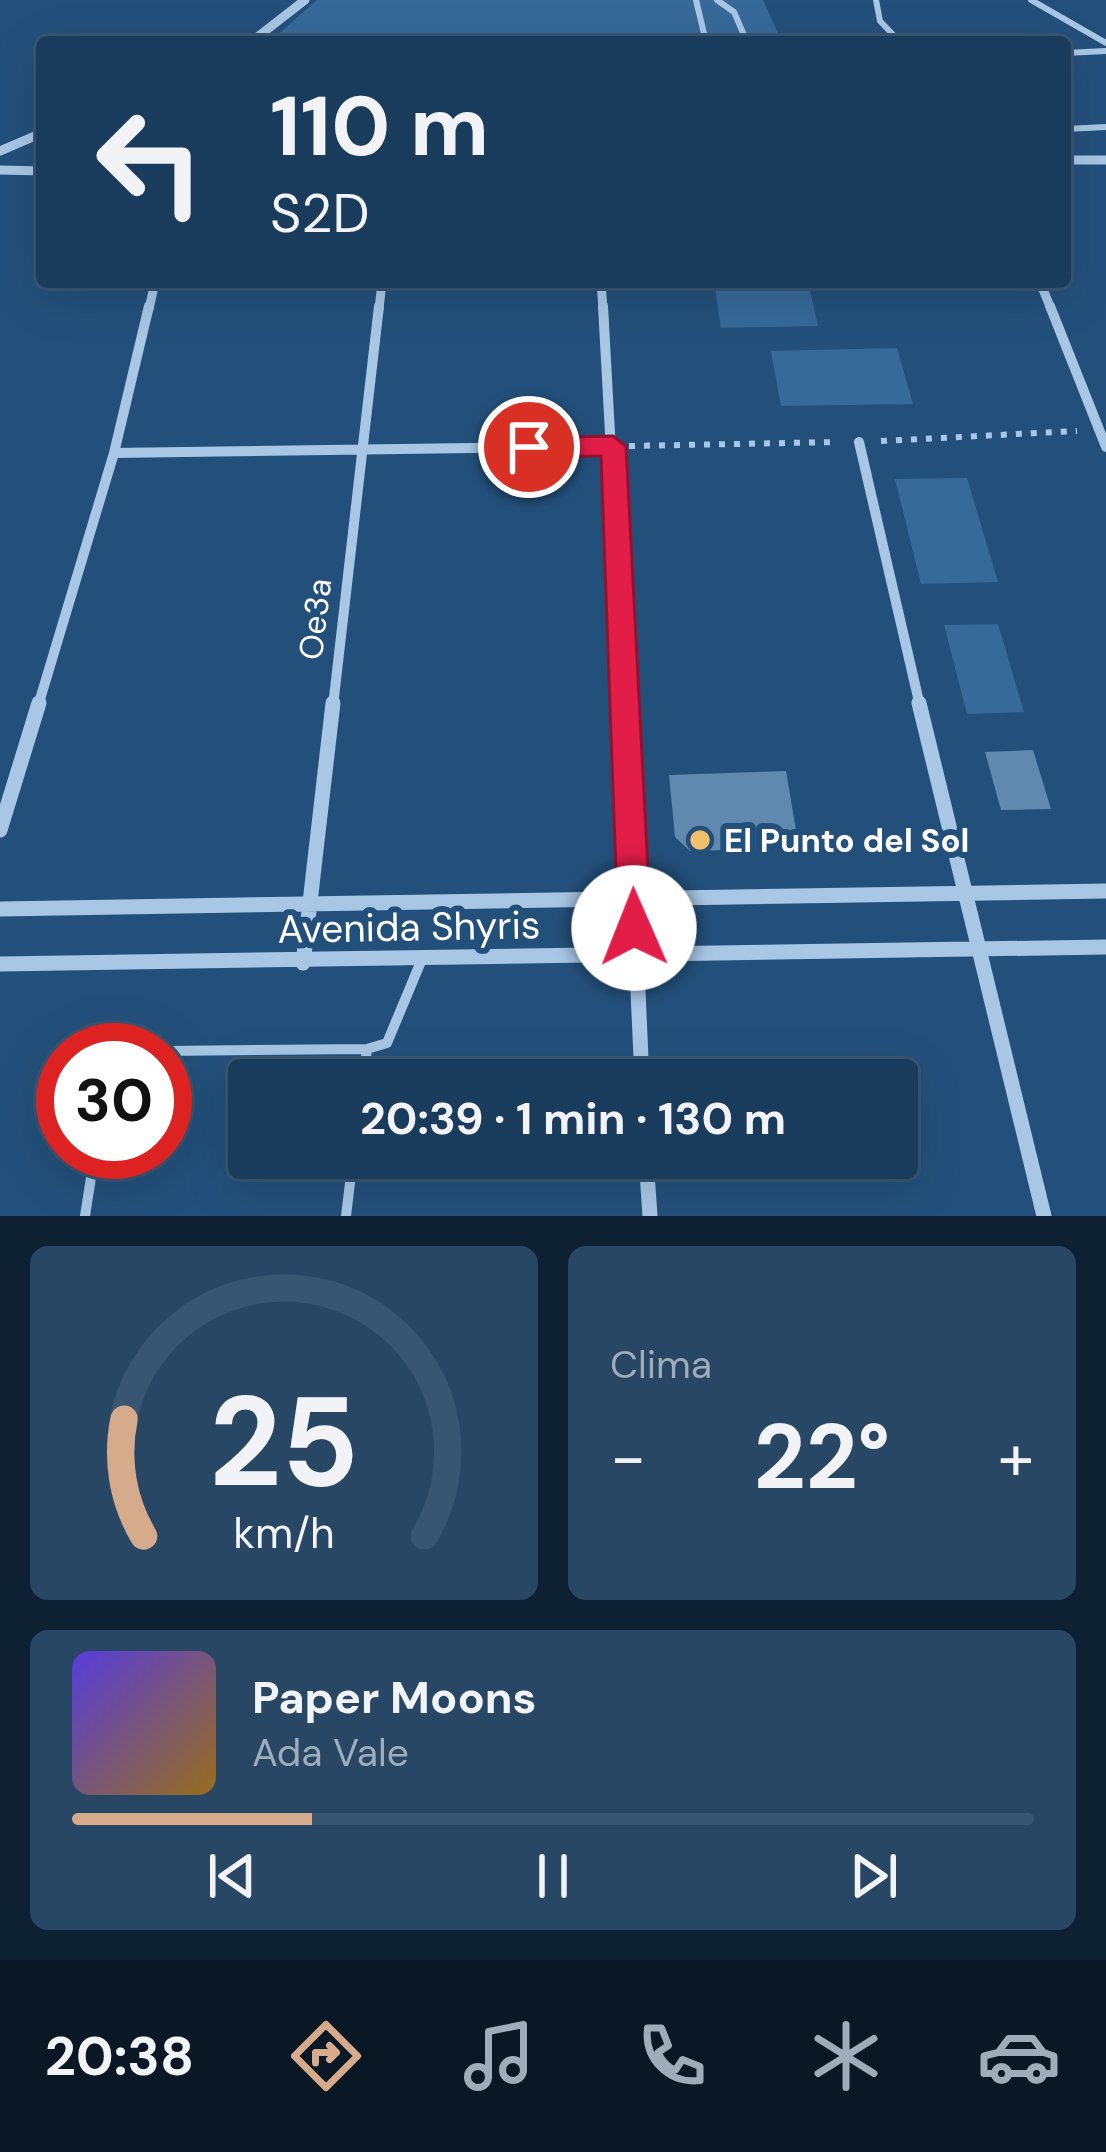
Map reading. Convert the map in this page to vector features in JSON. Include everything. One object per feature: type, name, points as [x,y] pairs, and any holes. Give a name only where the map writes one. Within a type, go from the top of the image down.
[{"type":"street","points":[[259,36],[305,0]]},
{"type":"street","points":[[0,151],[36,136]]},
{"type":"street","points":[[1071,160],[1106,160]]},
{"type":"street","points":[[0,170],[36,171]]},
{"type":"street","points":[[0,830],[114,453],[154,288]]},
{"type":"street","name":"Oe3a","points":[[303,963],[381,288]]},
{"type":"street","points":[[601,288],[641,1059]]},
{"type":"street","points":[[1043,288],[1106,447]]},
{"type":"street","points":[[859,442],[976,948],[1044,1216]]},
{"type":"street","points":[[114,453],[613,446]]},
{"type":"street","name":"Avenida Shyris","points":[[0,909],[1106,891]]},
{"type":"street","name":"Avenida Shyris","points":[[0,964],[634,958],[1106,947]]},
{"type":"street","points":[[647,1179],[650,1216]]},
{"type":"lane","points":[[696,0],[705,36]]},
{"type":"lane","points":[[718,0],[734,12],[744,36]]},
{"type":"lane","points":[[876,0],[880,21],[894,36]]},
{"type":"lane","points":[[1031,0],[1106,47]]},
{"type":"lane","points":[[1071,52],[1106,47]]},
{"type":"lane","points":[[1071,129],[1106,127]]},
{"type":"lane","points":[[192,1051],[367,1049],[392,1039],[422,958]]},
{"type":"lane","points":[[366,1059],[367,1049]]},
{"type":"lane","points":[[85,1216],[91,1179]]},
{"type":"lane","points":[[346,1216],[350,1179]]},
{"type":"shaded area","points":[[317,0],[763,0],[779,36],[276,36]]},
{"type":"shaded area","points":[[715,288],[809,288],[818,326],[721,328]]},
{"type":"shaded area","points":[[897,348],[913,404],[781,406],[771,351]]},
{"type":"shaded area","points":[[967,478],[998,582],[921,584],[895,479]]},
{"type":"shaded area","points":[[998,624],[1024,712],[967,714],[944,625]]},
{"type":"building","points":[[1033,750],[1051,809],[1001,810],[985,752]]},
{"type":"building","points":[[786,771],[799,848],[690,851],[675,837],[669,775]]},
{"type":"place","name":"El Punto del Sol","points":[[700,840]]},
{"type":"route","points":[[529,447],[613,446],[634,928]]}]
